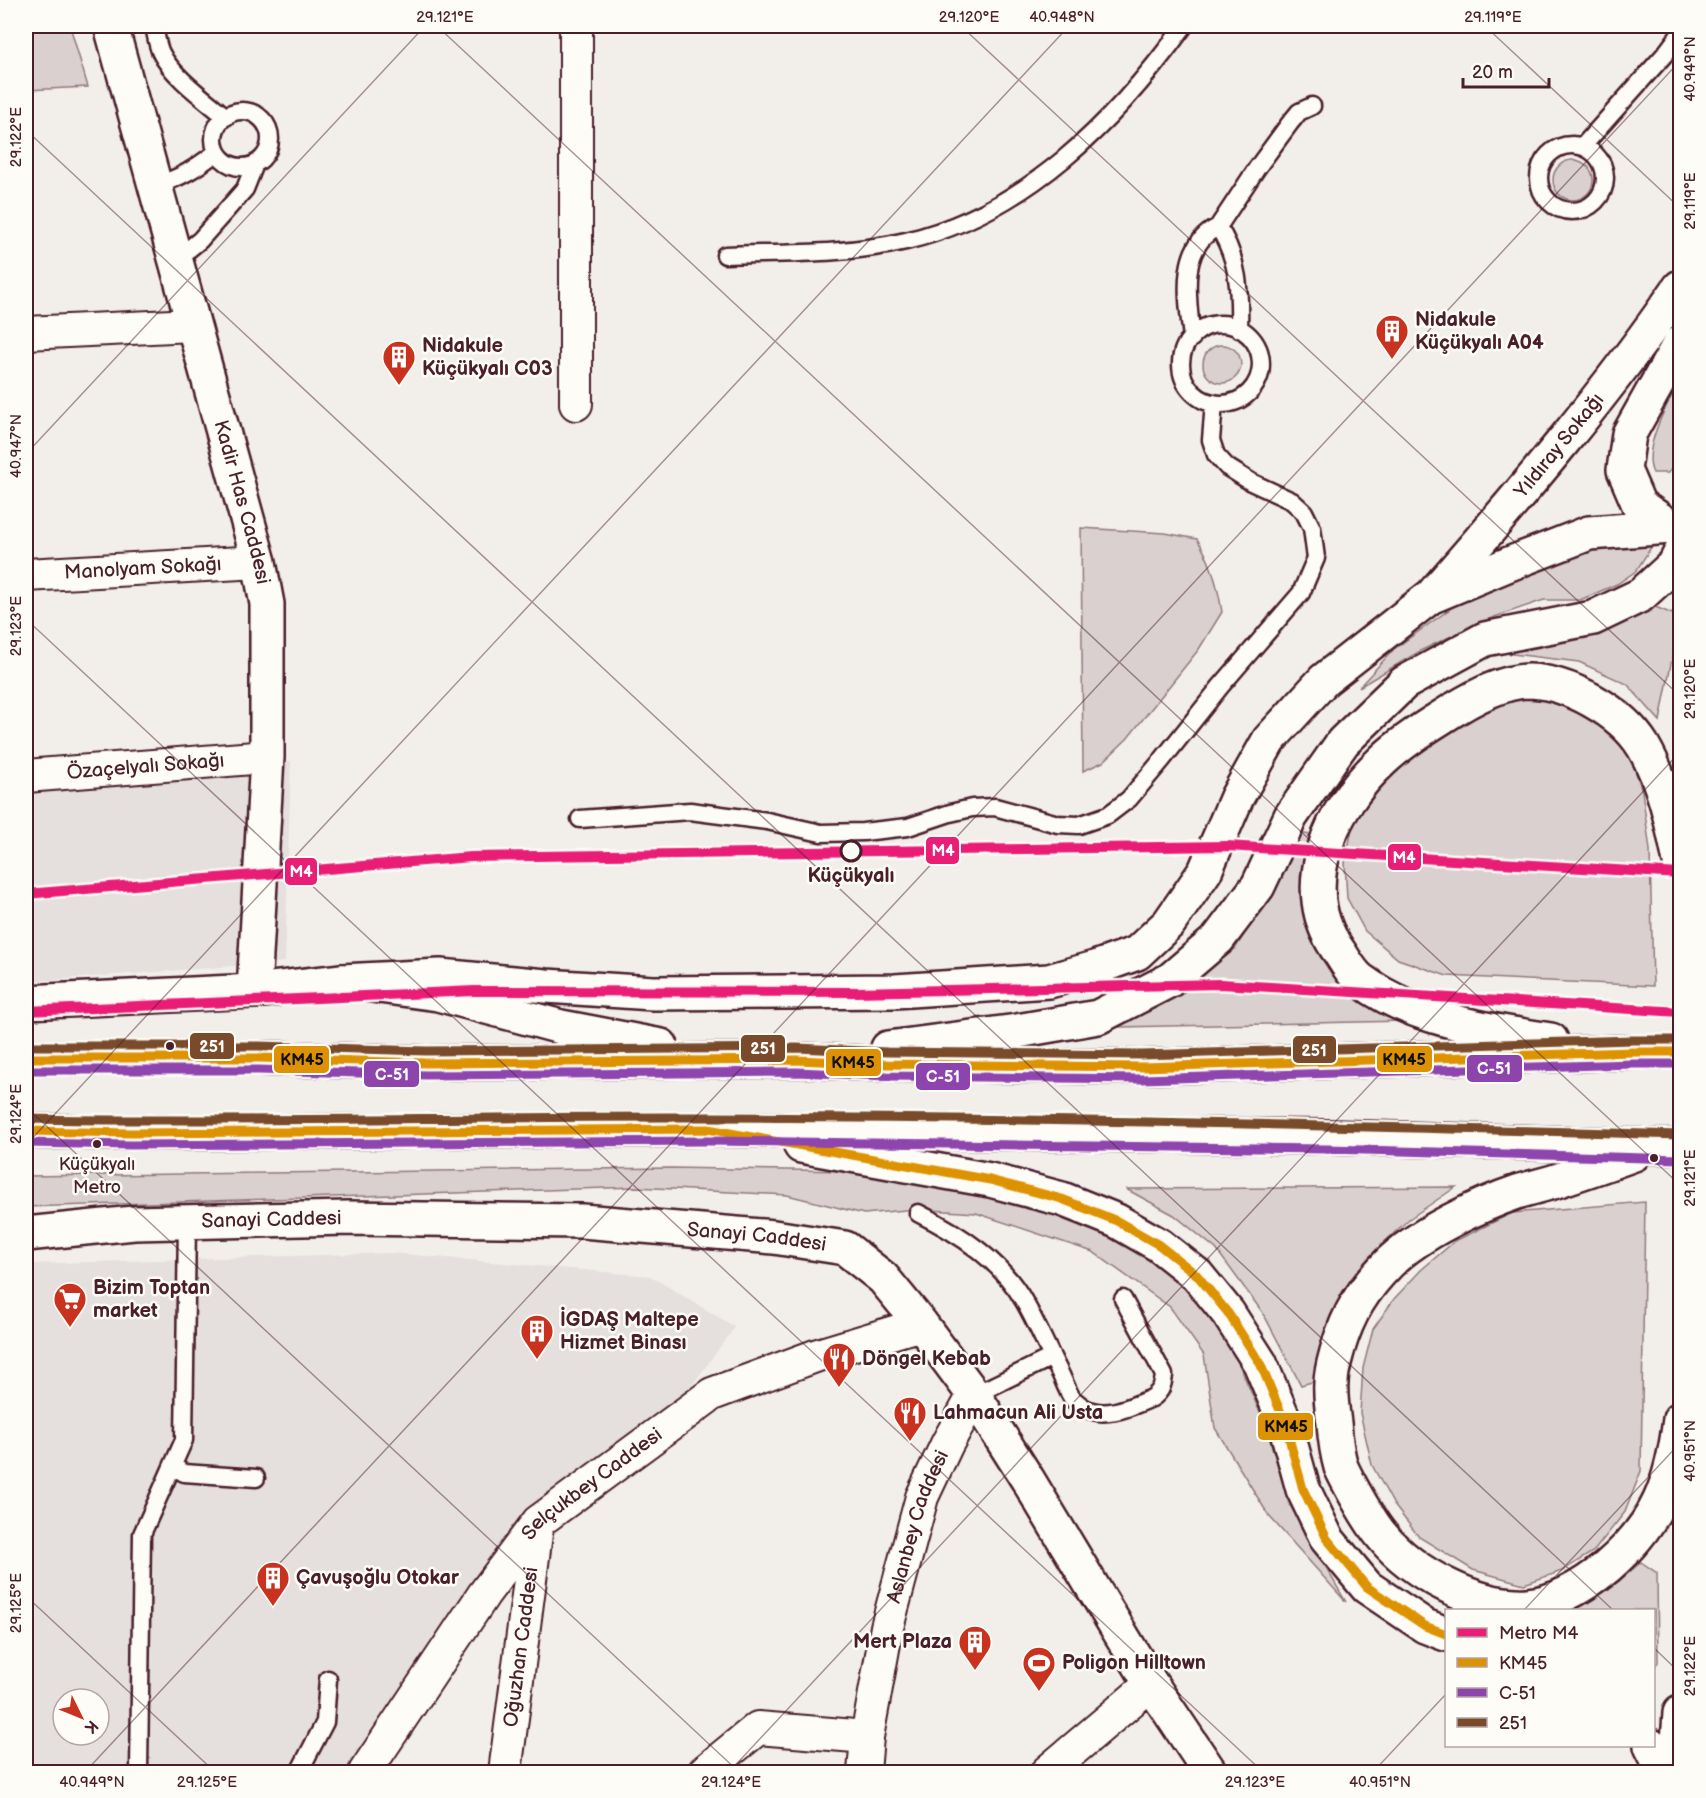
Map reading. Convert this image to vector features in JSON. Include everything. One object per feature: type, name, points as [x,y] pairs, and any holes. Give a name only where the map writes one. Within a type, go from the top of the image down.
[{"type":"main road","name":"Kadir Has Caddesi","points":[[111,26],[259,562],[267,604],[267,757],[254,991]]},
{"type":"main road","name":"Yıldıray Sokağı","points":[[1430,597],[1517,498],[1649,332],[1680,287]]},
{"type":"main road","points":[[797,1060],[1017,1031],[1098,1017],[1170,980],[1218,939],[1257,886],[1291,816],[1343,742],[1404,683],[1485,639],[1593,618],[1641,595],[1675,564],[1676,541],[1639,505],[1624,470],[1629,434],[1680,343]]},
{"type":"main road","points":[[26,1002],[254,991],[342,981],[440,976],[653,993],[895,991],[1049,981],[1137,953],[1169,923],[1205,871],[1237,797],[1269,740],[1324,680],[1430,597],[1589,533],[1676,541]]},
{"type":"main road","points":[[1633,1052],[1461,1024],[1417,1010],[1385,996],[1360,980],[1335,946],[1323,921],[1317,893],[1319,864],[1332,827],[1352,795],[1383,760],[1416,733],[1455,708],[1486,692],[1508,684],[1528,681],[1558,685],[1589,698],[1618,718],[1642,744],[1659,778],[1671,817],[1680,862]]},
{"type":"main road","points":[[342,981],[438,994],[561,1027],[731,1059]]},
{"type":"main road","points":[[26,1058],[259,1058],[426,1063],[731,1059],[887,1064],[1142,1067],[1680,1052]]},
{"type":"main road","points":[[26,1131],[132,1133],[708,1129],[1328,1137],[1668,1147]]},
{"type":"main road","points":[[708,1129],[990,1180],[1062,1200],[1117,1221],[1159,1245],[1197,1275],[1228,1313],[1260,1363],[1284,1420],[1303,1489],[1327,1539],[1367,1587],[1425,1626],[1445,1634]]},
{"type":"main road","points":[[1668,1147],[1492,1202],[1442,1226],[1398,1255],[1365,1290],[1352,1310],[1336,1356],[1331,1381],[1331,1404],[1342,1467],[1363,1508],[1382,1536],[1420,1570],[1443,1583],[1467,1595],[1513,1605],[1530,1605],[1567,1593],[1592,1580],[1620,1556],[1644,1528],[1662,1499],[1676,1453],[1680,1419]]},
{"type":"main road","name":"Sanayi Caddesi","points":[[26,1233],[134,1223],[348,1218],[582,1221],[774,1237],[845,1248],[883,1278],[974,1395],[1151,1684],[1208,1771]]},
{"type":"main road","points":[[1676,1773],[1680,1713]]},
{"type":"main road","points":[[1651,1747],[1664,1773]]},
{"type":"street","points":[[576,26],[576,404]]},
{"type":"street","points":[[26,333],[193,325]]},
{"type":"street","name":"Manolyam Sokağı","points":[[26,575],[259,562]]},
{"type":"street","name":"Özaçelyalı Sokağı","points":[[26,776],[267,757]]},
{"type":"street","name":"Selçukbey Caddesi","points":[[364,1773],[484,1593],[538,1522],[712,1394],[818,1355],[921,1324]]},
{"type":"street","name":"Aslanbey Caddesi","points":[[864,1773],[867,1737],[887,1628],[922,1497],[974,1395]]},
{"type":"street","name":"Oğuzhan Caddesi","points":[[504,1773],[538,1522]]},
{"type":"street","points":[[1047,1773],[1151,1684]]},
{"type":"street","points":[[704,1773],[758,1728],[867,1737]]},
{"type":"lane","points":[[154,26],[160,50],[169,65],[226,117]]},
{"type":"lane","points":[[725,255],[838,252],[905,241],[952,226],[988,210],[1016,195],[1042,177],[1097,129],[1157,64],[1184,26]]},
{"type":"lane","points":[[1583,146],[1680,34]]},
{"type":"lane","points":[[1191,338],[1187,296],[1193,252],[1208,232],[1218,227],[1290,123],[1299,112],[1312,106]]},
{"type":"lane","points":[[245,111],[263,120],[270,139],[263,158],[255,164],[244,167],[234,166],[217,152],[215,132],[226,117],[235,112],[245,111]]},
{"type":"lane","points":[[1571,144],[1583,146],[1601,161],[1605,171],[1605,183],[1594,203],[1584,210],[1573,212],[1561,210],[1543,195],[1539,185],[1539,173],[1550,153],[1571,144]]},
{"type":"lane","points":[[154,185],[192,171],[217,152]]},
{"type":"lane","points":[[174,258],[200,240],[245,189],[255,164]]},
{"type":"lane","points":[[1218,227],[1229,244],[1236,266],[1240,303],[1239,329]]},
{"type":"lane","points":[[1218,324],[1236,327],[1251,337],[1260,353],[1261,372],[1254,387],[1241,399],[1225,404],[1208,402],[1194,394],[1184,378],[1181,360],[1191,338],[1200,330],[1218,324]]},
{"type":"lane","points":[[580,819],[690,811],[767,821],[821,833],[863,832],[908,827],[972,808],[995,807],[1058,824],[1079,825],[1108,816],[1129,799],[1156,768],[1301,593],[1316,558],[1312,528],[1304,512],[1292,501],[1251,482],[1227,467],[1216,455],[1211,440],[1214,403]]},
{"type":"lane","points":[[918,1213],[970,1243],[996,1267],[1024,1301],[1073,1399],[1089,1410],[1101,1413],[1112,1412],[1146,1401],[1158,1394],[1164,1375],[1123,1299]]},
{"type":"lane","points":[[139,1773],[142,1534],[184,1440],[187,1222]]},
{"type":"lane","points":[[974,1395],[1052,1357]]},
{"type":"lane","points":[[173,1466],[184,1473],[256,1478]]},
{"type":"lane","points":[[299,1773],[325,1722],[328,1679]]},
{"type":"shaded area","points":[[26,26],[70,26],[88,87],[26,90]]},
{"type":"shaded area","points":[[874,26],[927,26],[923,31],[877,30]]},
{"type":"shaded area","points":[[1573,160],[1587,166],[1593,180],[1587,194],[1573,200],[1559,194],[1553,180],[1559,166]]},
{"type":"shaded area","points":[[1222,345],[1236,350],[1241,364],[1236,378],[1222,383],[1208,378],[1203,364],[1208,350]]},
{"type":"shaded area","points":[[1680,379],[1680,459],[1668,473],[1653,473],[1650,463],[1653,439],[1663,412]]},
{"type":"shaded area","points":[[1081,528],[1165,533],[1197,539],[1213,574],[1222,612],[1199,649],[1127,739],[1103,762],[1083,771]]},
{"type":"shaded area","points":[[1657,538],[1636,571],[1617,584],[1580,600],[1544,600],[1483,621],[1422,650],[1359,687],[1394,649],[1453,607],[1537,570],[1600,547]]},
{"type":"shaded area","points":[[1648,604],[1680,617],[1660,721],[1627,684],[1579,662],[1496,652]]},
{"type":"shaded area","points":[[1548,698],[1599,719],[1629,751],[1642,791],[1650,850],[1653,986],[1447,976],[1398,959],[1365,931],[1347,898],[1345,863],[1353,824],[1388,771],[1436,735],[1506,700]]},
{"type":"shaded area","points":[[291,761],[285,962],[26,982],[26,775]]},
{"type":"shaded area","points":[[1295,833],[1312,835],[1307,883],[1405,1021],[1118,1027],[1171,999],[1235,949],[1271,892]]},
{"type":"shaded area","points":[[672,1168],[852,1171],[974,1190],[1084,1224],[1143,1253],[1195,1294],[1234,1353],[1265,1424],[1290,1505],[1346,1602],[1269,1516],[1215,1428],[1204,1355],[1170,1307],[1093,1252],[976,1213],[916,1209],[864,1214],[787,1195],[636,1187],[26,1207],[26,1176]]},
{"type":"shaded area","points":[[1456,1187],[1409,1219],[1375,1251],[1345,1289],[1329,1326],[1319,1380],[1301,1385],[1263,1313],[1216,1249],[1174,1215],[1126,1189]]},
{"type":"shaded area","points":[[1645,1202],[1641,1471],[1625,1512],[1594,1551],[1562,1571],[1524,1584],[1473,1570],[1419,1537],[1394,1505],[1372,1465],[1360,1413],[1363,1368],[1373,1329],[1394,1299],[1421,1270],[1455,1241],[1512,1213]]},
{"type":"shaded area","points":[[391,1253],[650,1276],[735,1327],[687,1392],[521,1518],[348,1772],[26,1772],[26,1264]]},
{"type":"shaded area","points":[[1641,1562],[1657,1573],[1658,1662],[1655,1666],[1655,1609],[1558,1609],[1597,1596]]},
{"type":"metro line","name":"M4","points":[[26,894],[471,857],[1227,846],[1680,874]]},
{"type":"metro line","name":"M4","points":[[26,1011],[474,991],[856,992],[1221,984],[1680,1012]]},
{"type":"transit line","name":"251","points":[[26,1046],[259,1046],[426,1051],[797,1048],[887,1052],[1142,1055],[1680,1040]]},
{"type":"transit line","name":"KM45","points":[[26,1058],[259,1058],[426,1063],[797,1060],[887,1064],[1142,1067],[1680,1052]]},
{"type":"transit line","name":"C-51","points":[[26,1070],[259,1070],[426,1075],[797,1072],[887,1076],[1142,1079],[1680,1064]]},
{"type":"transit line","name":"251","points":[[26,1119],[623,1117],[951,1119],[1680,1135]]},
{"type":"transit line","name":"KM45","points":[[26,1131],[131,1133],[708,1129],[990,1180],[1062,1199],[1117,1221],[1159,1245],[1197,1275],[1228,1313],[1260,1363],[1284,1420],[1303,1489],[1327,1539],[1367,1587],[1425,1626],[1445,1634]]},
{"type":"transit line","name":"C-51","points":[[26,1143],[131,1145],[708,1141],[1328,1149],[1680,1159]]},
{"type":"place","name":"Nidakule Küçükyalı A04","points":[[1392,360]]},
{"type":"place","name":"Nidakule Küçükyalı C03","points":[[399,386]]},
{"type":"place","name":"Küçükyalı","points":[[851,851]]},
{"type":"place","name":"Küçükyalı Metro","points":[[97,1144]]},
{"type":"place","name":"Bizim Toptan market","points":[[70,1328]]},
{"type":"place","name":"İGDAŞ Maltepe Hizmet Binası","points":[[537,1360]]},
{"type":"place","name":"Döngel Kebab","points":[[839,1388]]},
{"type":"place","name":"Lahmacun Ali Usta","points":[[910,1442]]},
{"type":"place","name":"Çavuşoğlu Otokar","points":[[273,1607]]},
{"type":"place","name":"Mert Plaza","points":[[975,1671]]},
{"type":"place","name":"Poligon Hilltown","points":[[1039,1692]]}]
